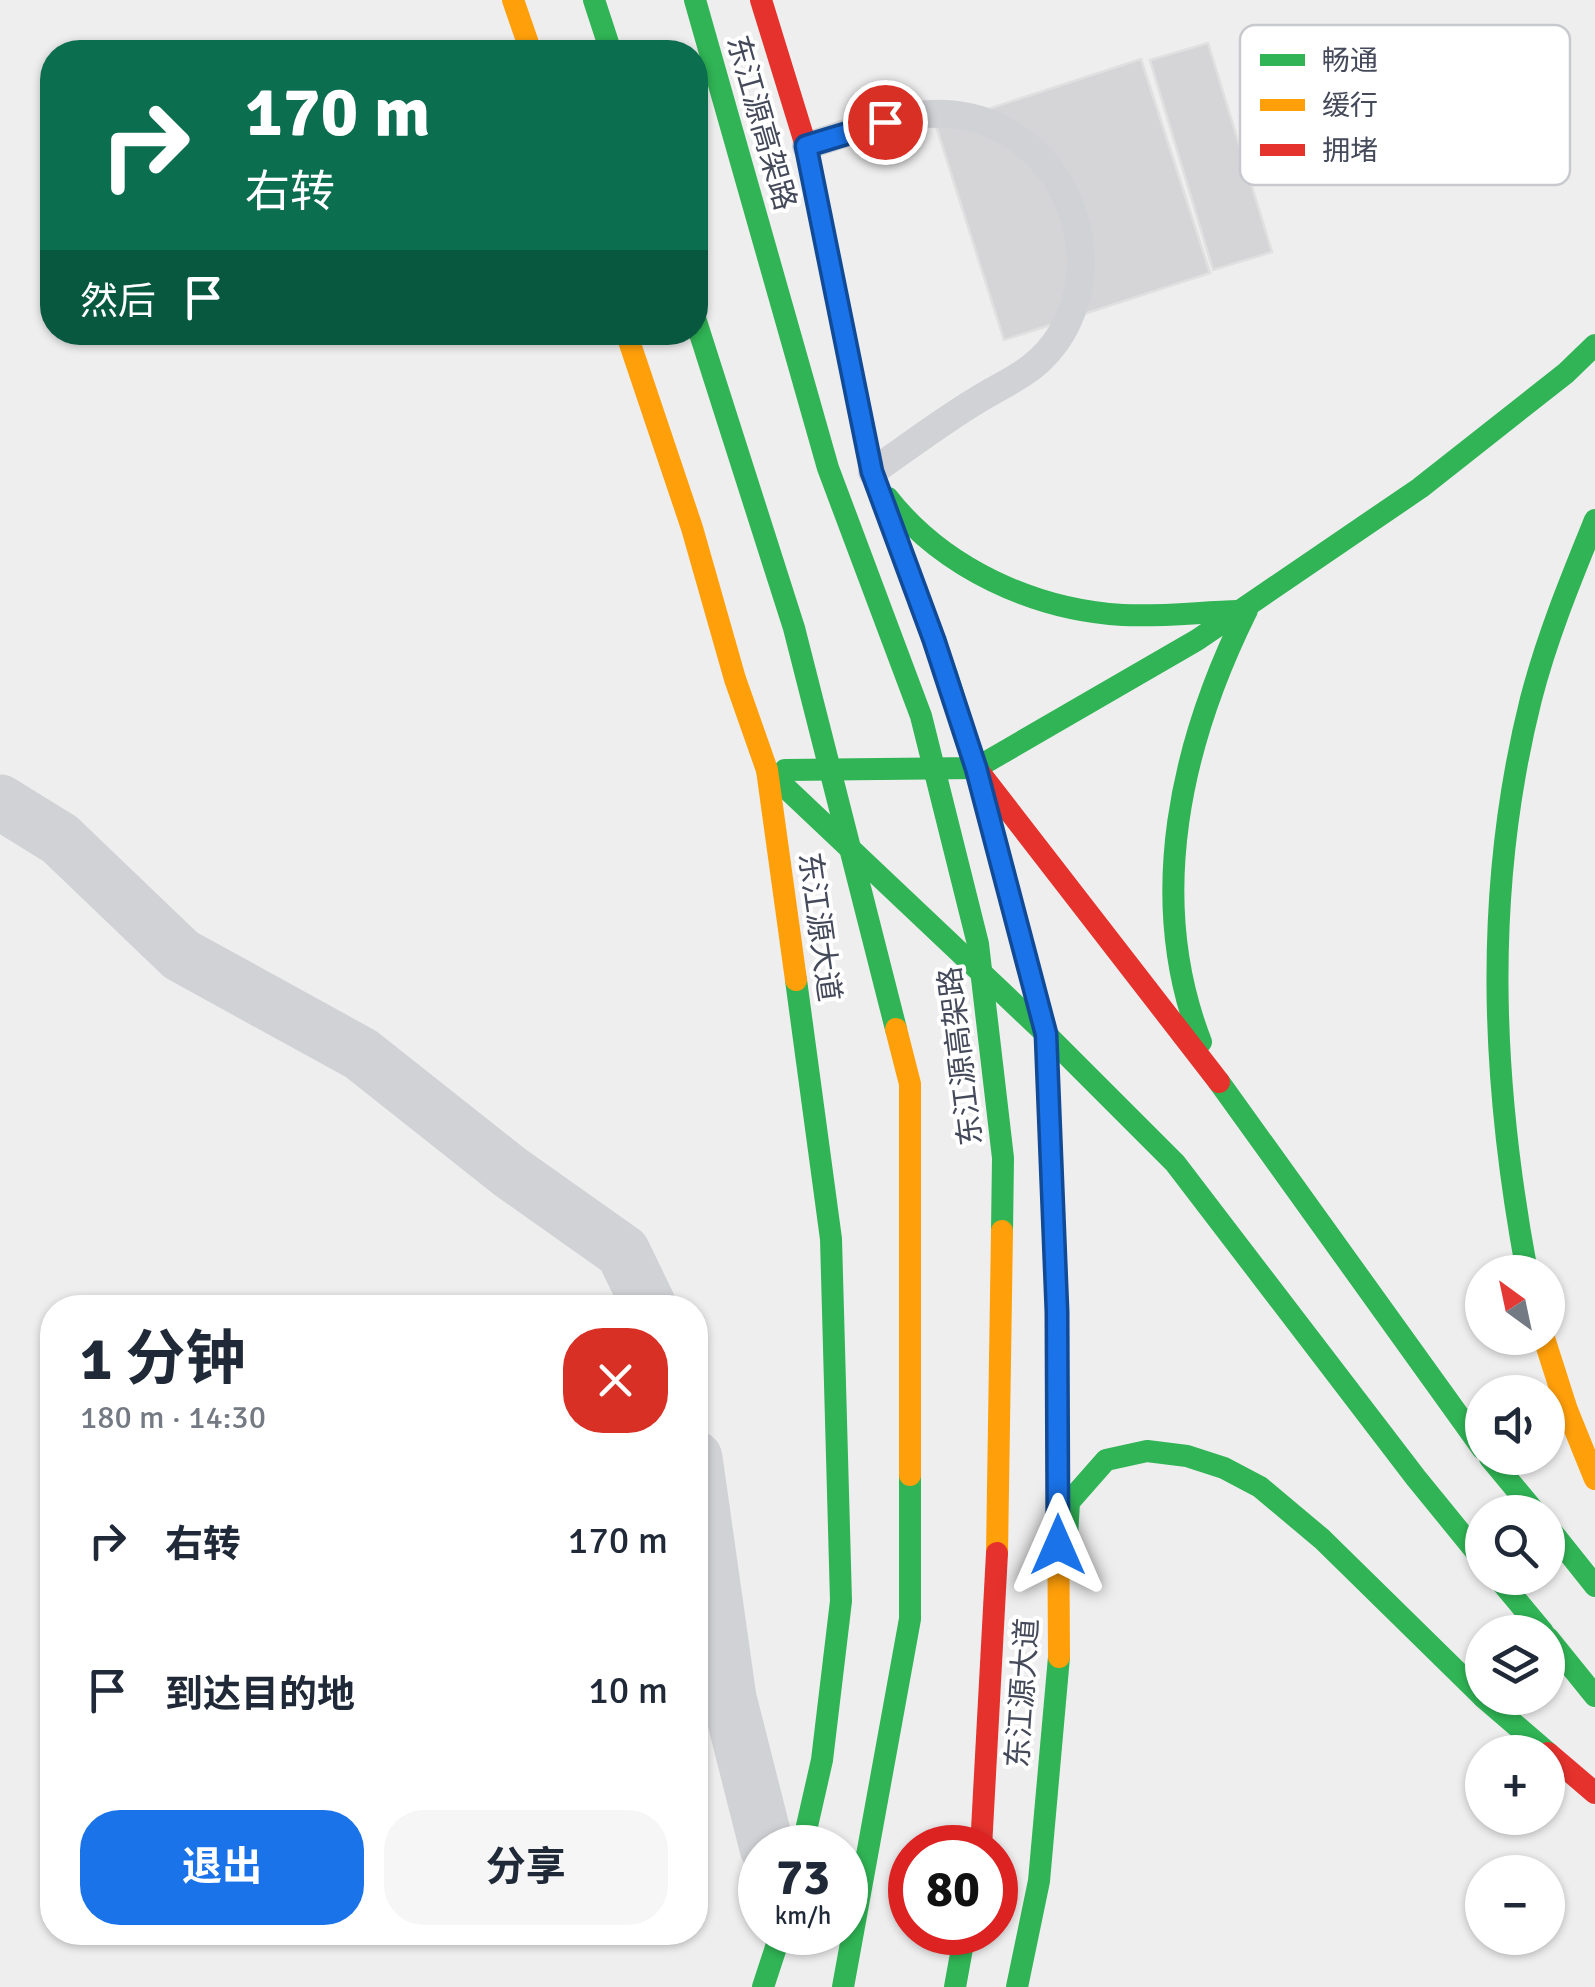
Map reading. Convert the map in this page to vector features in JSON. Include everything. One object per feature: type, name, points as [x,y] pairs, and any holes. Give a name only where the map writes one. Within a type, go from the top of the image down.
[{"type":"main road","points":[[513,0],[527,40]]},
{"type":"main road","points":[[594,0],[606,40]]},
{"type":"main road","name":"东江源高架路","points":[[695,0],[706,40]]},
{"type":"main road","name":"东江源大道","points":[[761,0],[806,146],[872,472],[976,768],[1046,1034],[1057,1312],[1059,1662],[1038,1880],[1017,1987]]},
{"type":"main road","name":"东江源高架路","points":[[708,46],[828,468],[921,716],[978,944],[1003,1158],[998,1526],[982,1825]]},
{"type":"main road","name":"东江源大道","points":[[630,345],[692,528],[734,679],[767,770],[831,1239],[842,1601],[822,1760],[807,1825]]},
{"type":"main road","name":"东江源高架路","points":[[704,345],[794,628],[910,1084],[910,1619],[843,1987]]},
{"type":"main road","points":[[767,770],[976,768],[1240,611],[1420,488],[1595,346]]},
{"type":"main road","points":[[872,472],[897,512],[933,543],[1016,590],[1061,606],[1110,614],[1160,616],[1247,610],[1218,665],[1196,724],[1181,784],[1174,846],[1174,908],[1180,969],[1196,1029],[1220,1086]]},
{"type":"main road","points":[[1523,1255],[1502,1123],[1494,1025],[1497,926],[1507,827],[1525,729],[1552,632],[1595,520]]},
{"type":"main road","points":[[976,768],[1220,1086],[1465,1425]]},
{"type":"main road","points":[[767,770],[1176,1163],[1465,1538]]},
{"type":"main road","points":[[1549,1355],[1595,1479]]},
{"type":"main road","points":[[1059,1662],[1069,1502],[1106,1460],[1147,1451],[1187,1456],[1224,1468],[1260,1488],[1322,1538],[1465,1679]]},
{"type":"main road","points":[[1504,1475],[1521,1495]]},
{"type":"main road","points":[[1565,1549],[1595,1586]]},
{"type":"main road","points":[[1512,1595],[1529,1615]]},
{"type":"main road","points":[[1565,1659],[1595,1696]]},
{"type":"main road","points":[[1504,1715],[1526,1735]]},
{"type":"main road","points":[[1565,1768],[1595,1793]]},
{"type":"main road","points":[[763,1987],[773,1955]]},
{"type":"main road","points":[[955,1987],[961,1955]]},
{"type":"street","points":[[0,802],[60,838],[181,955],[361,1054],[510,1172],[623,1252],[644,1295]]},
{"type":"street","points":[[708,1553],[728,1698],[761,1825]]},
{"type":"lane","points":[[806,146],[915,115],[948,114],[978,120],[1008,132],[1034,150],[1055,174],[1070,201],[1080,235],[1082,269],[1075,304],[1060,335],[1039,362],[872,472]]},
{"type":"building","points":[[1208,43],[1240,148],[1240,185],[1251,185],[1272,252],[1213,270],[1150,60]]},
{"type":"building","points":[[1141,59],[1210,273],[1004,340],[936,126]]},
{"type":"traffic: fast","points":[[594,0],[607,40]]},
{"type":"traffic: fast","points":[[695,0],[706,40]]},
{"type":"traffic: fast","points":[[708,46],[828,468],[921,716],[978,944],[1003,1158],[1002,1231]]},
{"type":"traffic: fast","points":[[704,345],[794,628],[896,1029]]},
{"type":"traffic: fast","points":[[785,770],[976,768],[1197,640],[1420,488],[1566,373],[1595,345]]},
{"type":"traffic: fast","points":[[867,446],[872,472],[947,675],[976,768],[1046,1034],[1048,1074]]},
{"type":"traffic: fast","points":[[888,498],[935,545],[993,581],[1024,594],[1056,604],[1123,615],[1239,611]]},
{"type":"traffic: fast","points":[[1524,1255],[1500,1057],[1499,914],[1505,842],[1537,676],[1595,520]]},
{"type":"traffic: fast","points":[[1201,1042],[1184,988],[1175,932],[1178,822],[1204,713],[1247,610],[1239,611]]},
{"type":"traffic: fast","points":[[767,770],[1046,1034],[1175,1163],[1465,1538]]},
{"type":"traffic: fast","points":[[796,980],[831,1239],[841,1601],[822,1760],[807,1825]]},
{"type":"traffic: fast","points":[[1219,1082],[1465,1424]]},
{"type":"traffic: fast","points":[[1066,1554],[1069,1502],[1106,1460],[1147,1451],[1187,1456],[1224,1468],[1260,1487],[1322,1539],[1465,1679]]},
{"type":"traffic: fast","points":[[843,1987],[910,1619],[910,1475]]},
{"type":"traffic: fast","points":[[1504,1475],[1521,1495]]},
{"type":"traffic: fast","points":[[1565,1548],[1595,1586]]},
{"type":"traffic: fast","points":[[1512,1595],[1529,1615]]},
{"type":"traffic: fast","points":[[1017,1987],[1039,1881],[1059,1657]]},
{"type":"traffic: fast","points":[[1565,1659],[1595,1696]]},
{"type":"traffic: fast","points":[[1504,1715],[1527,1735]]},
{"type":"traffic: fast","points":[[763,1987],[773,1955]]},
{"type":"traffic: fast","points":[[955,1987],[961,1955]]},
{"type":"traffic: slow","points":[[513,0],[527,40]]},
{"type":"traffic: slow","points":[[630,345],[767,770],[796,980]]},
{"type":"traffic: slow","points":[[896,1029],[910,1084],[910,1475]]},
{"type":"traffic: slow","points":[[1048,1074],[1057,1312],[1059,1657]]},
{"type":"traffic: slow","points":[[997,1553],[1002,1231]]},
{"type":"traffic: slow","points":[[1549,1355],[1595,1479]]},
{"type":"traffic: jam","points":[[761,0],[806,146],[867,446]]},
{"type":"traffic: jam","points":[[976,768],[1219,1082]]},
{"type":"traffic: jam","points":[[982,1825],[997,1553]]},
{"type":"traffic: jam","points":[[1565,1767],[1595,1793]]},
{"type":"route","points":[[885,122],[806,146],[872,472],[976,768],[1046,1034],[1057,1312],[1058,1545]]}]
